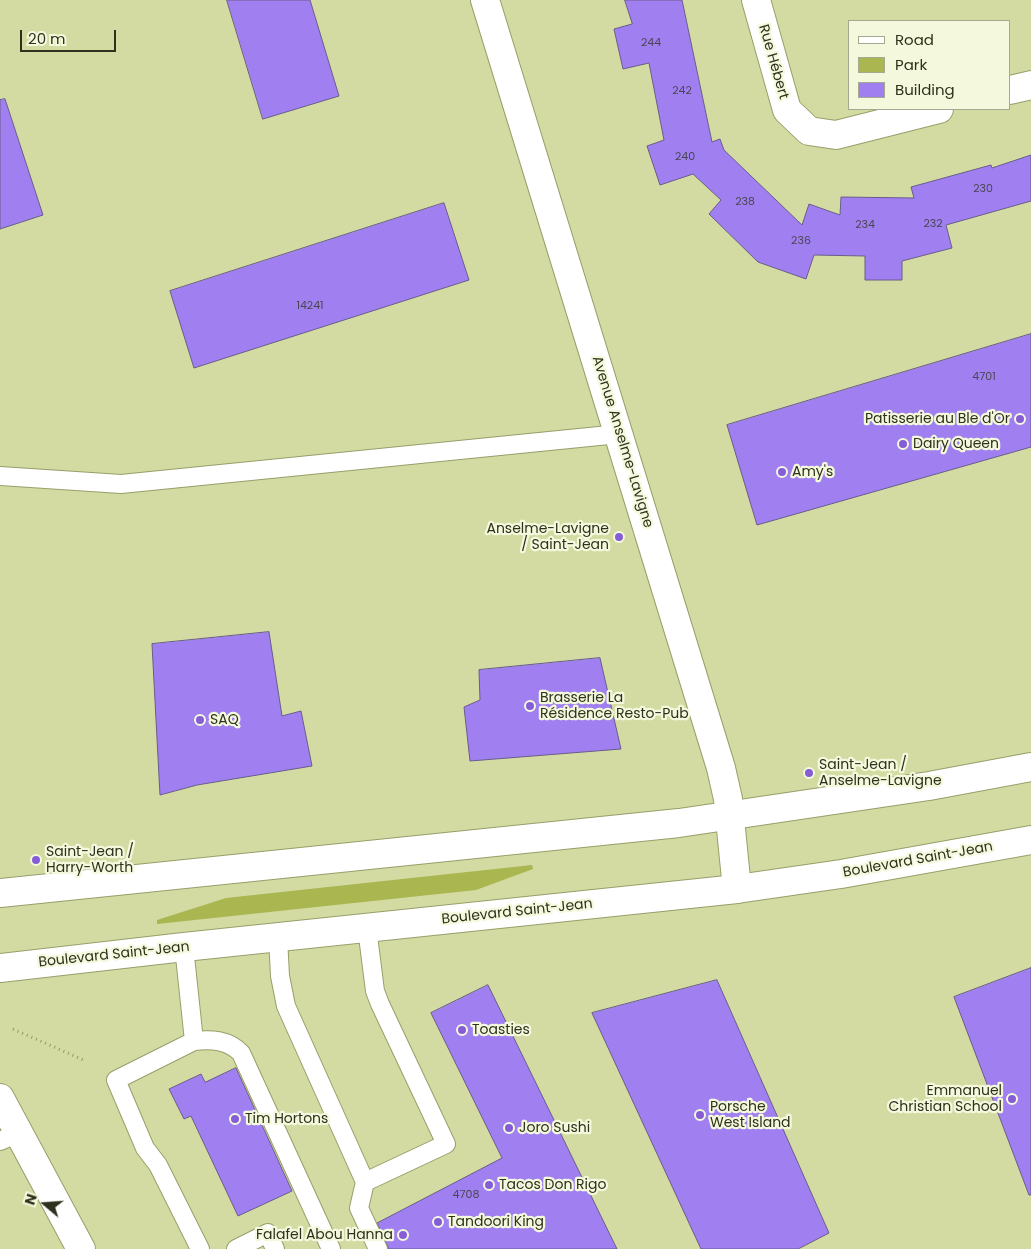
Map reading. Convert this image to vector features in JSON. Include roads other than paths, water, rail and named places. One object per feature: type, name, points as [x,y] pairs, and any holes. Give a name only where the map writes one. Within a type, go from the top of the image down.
[{"type":"main road","name":"Avenue Anselme-Lavigne","points":[[484,0],[620,434],[721,768],[728,799],[738,889]]},
{"type":"main road","name":"Rue Hébert","points":[[756,0],[787,110],[809,131],[836,135],[935,110]]},
{"type":"main road","points":[[1011,90],[1031,85]]},
{"type":"main road","points":[[0,893],[680,823],[929,786],[1031,767]]},
{"type":"main road","name":"Boulevard Saint-Jean","points":[[0,968],[738,889],[841,874],[1031,840]]},
{"type":"main road","points":[[0,1098],[9,1137],[81,1249]]},
{"type":"lane","points":[[0,476],[121,484],[620,434]]},
{"type":"lane","points":[[365,1182],[446,1144],[375,991],[367,928]]},
{"type":"lane","points":[[278,937],[280,976],[286,1006],[365,1182],[358,1208],[378,1249]]},
{"type":"lane","points":[[184,947],[194,1041]]},
{"type":"lane","points":[[200,1249],[158,1166],[145,1148],[116,1080],[194,1041],[206,1040],[228,1043],[241,1053],[331,1249]]},
{"type":"lane","points":[[236,1249],[268,1233],[275,1249]]},
{"type":"place","name":"Patisserie au Ble d'Or","points":[[1020,419]]},
{"type":"place","name":"Dairy Queen","points":[[903,444]]},
{"type":"place","name":"Amy's","points":[[782,472]]},
{"type":"place","name":"Anselme-Lavigne / Saint-Jean","points":[[619,537]]},
{"type":"place","name":"Brasserie La Résidence Resto-Pub","points":[[530,706]]},
{"type":"place","name":"SAQ","points":[[200,720]]},
{"type":"place","name":"Saint-Jean / Anselme-Lavigne","points":[[809,773]]},
{"type":"place","name":"Saint-Jean / Harry-Worth","points":[[36,860]]},
{"type":"place","name":"Toasties","points":[[462,1030]]},
{"type":"place","name":"Emmanuel Christian School","points":[[1012,1099]]},
{"type":"place","name":"Porsche West Island","points":[[700,1115]]},
{"type":"place","name":"Tim Hortons","points":[[235,1119]]},
{"type":"place","name":"Joro Sushi","points":[[509,1128]]},
{"type":"place","name":"Tacos Don Rigo","points":[[489,1185]]},
{"type":"place","name":"Tandoori King","points":[[438,1222]]},
{"type":"place","name":"Falafel Abou Hanna","points":[[403,1235]]}]
